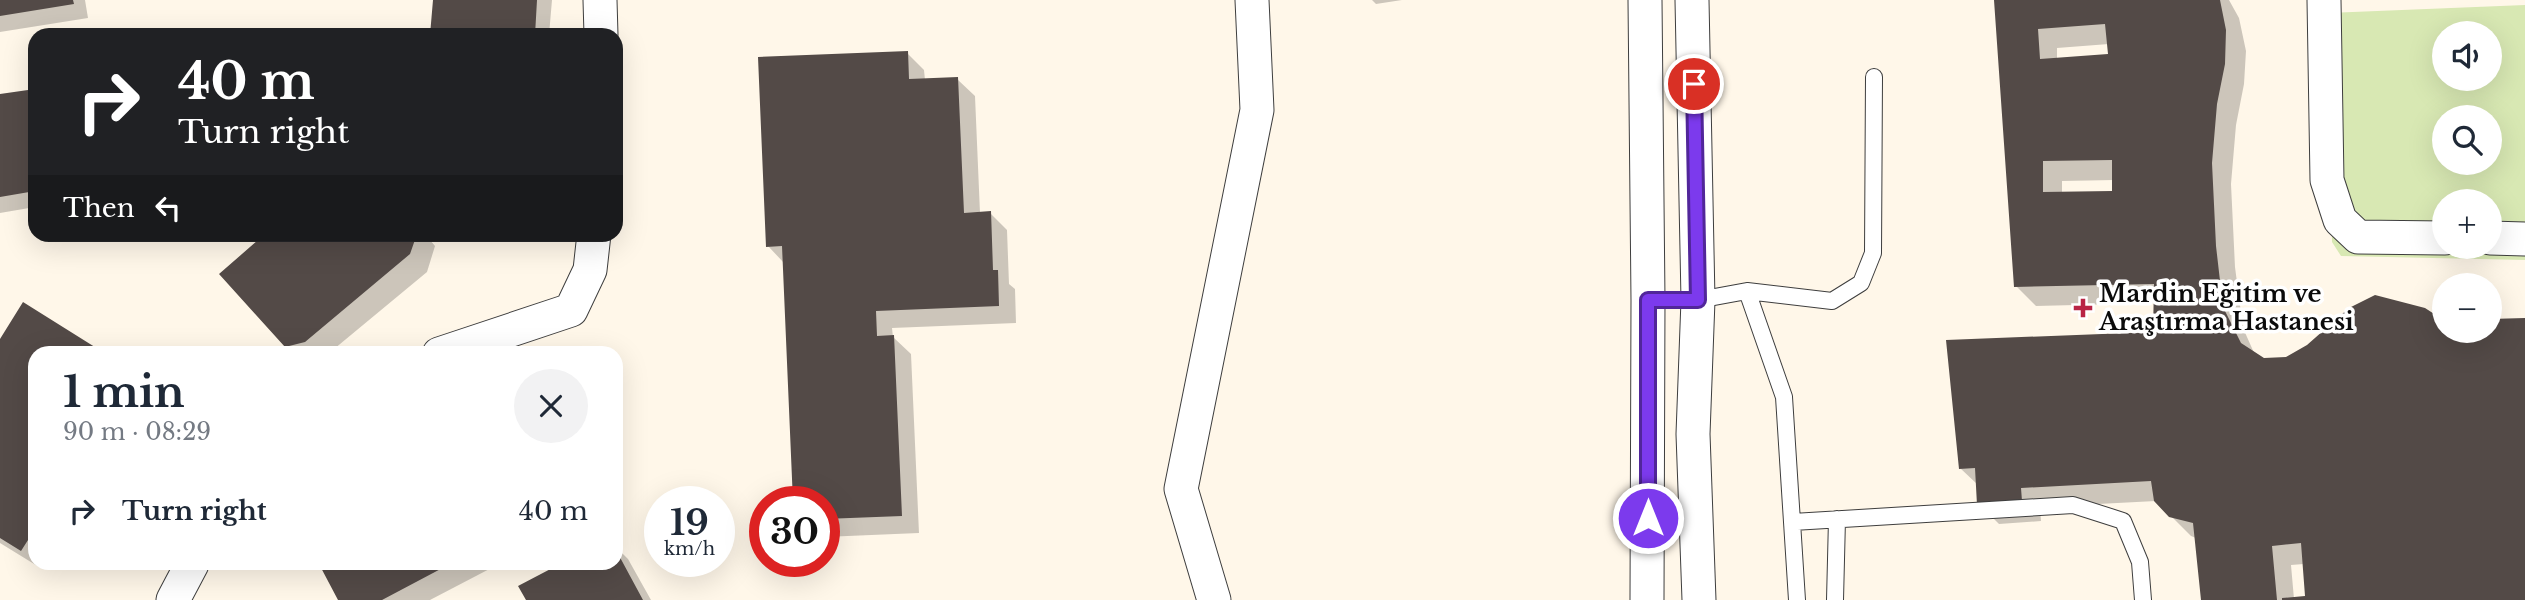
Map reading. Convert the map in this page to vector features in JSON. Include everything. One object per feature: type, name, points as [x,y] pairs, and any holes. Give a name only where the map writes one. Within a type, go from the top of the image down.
[{"type":"street","points":[[600,0],[601,28]]},
{"type":"street","points":[[1214,600],[1181,489],[1257,110],[1252,0]]},
{"type":"street","points":[[1645,0],[1647,600]]},
{"type":"street","points":[[1692,0],[1698,300],[1693,434],[1699,600]]},
{"type":"street","points":[[2324,0],[2327,180],[2340,220],[2358,237],[2432,238]]},
{"type":"street","points":[[2502,238],[2525,239]]},
{"type":"street","points":[[463,346],[570,310],[590,270],[593,242]]},
{"type":"street","points":[[1648,300],[1698,300]]},
{"type":"street","points":[[173,600],[189,570]]},
{"type":"lane","points":[[1698,300],[1747,291],[1832,301],[1861,283],[1873,253],[1874,77]]},
{"type":"lane","points":[[1747,291],[1784,397],[1797,600]]},
{"type":"lane","points":[[1793,523],[2073,505],[2123,521],[2140,562],[2143,600]]},
{"type":"lane","points":[[1835,600],[1837,519]]},
{"type":"green space","points":[[2525,5],[2525,260],[2479,259],[2502,259],[2502,189],[2432,189],[2432,258],[2341,256],[2332,242],[2328,13]]},
{"type":"building","points":[[0,0],[73,0],[74,4],[0,16]]},
{"type":"building","points":[[433,0],[537,0],[535,28],[431,28]]},
{"type":"building","points":[[1994,0],[2220,0],[2226,30],[2225,64],[2217,104],[2212,163],[2216,246],[2223,307],[2241,343],[2264,358],[2286,357],[2307,345],[2349,308],[2375,295],[2425,308],[2432,313],[2432,343],[2502,343],[2502,319],[2525,318],[2525,600],[2282,600],[2305,596],[2301,543],[2272,546],[2277,600],[2201,600],[2193,523],[2169,517],[2154,501],[2151,481],[2021,488],[2022,501],[1977,505],[1975,468],[1959,469],[1946,340],[2153,332],[2154,284],[2014,287]],"holes":[[[2105,24],[2108,54],[2040,59],[2038,29]],[[2112,160],[2112,191],[2043,192],[2043,161]]]},
{"type":"building","points":[[908,51],[909,79],[958,77],[964,213],[991,211],[993,270],[998,270],[999,306],[876,311],[877,336],[894,335],[902,516],[840,518],[840,486],[792,486],[782,246],[766,247],[758,57]]},
{"type":"building","points":[[28,90],[28,192],[0,197],[0,94]]},
{"type":"building","points":[[256,242],[414,242],[410,254],[305,342],[289,346],[284,346],[219,274]]},
{"type":"building","points":[[23,302],[93,346],[28,346],[28,540],[21,551],[0,538],[0,339]]},
{"type":"building","points":[[623,563],[643,600],[526,600],[518,586],[549,570],[623,570]]},
{"type":"building","points":[[322,570],[439,570],[382,600],[338,600]]},
{"type":"place","name":"Mardin Eğitim ve Araştırma Hastanesi","points":[[2083,308]]},
{"type":"route","points":[[1648,518],[1648,300],[1698,300],[1694,84]]}]
